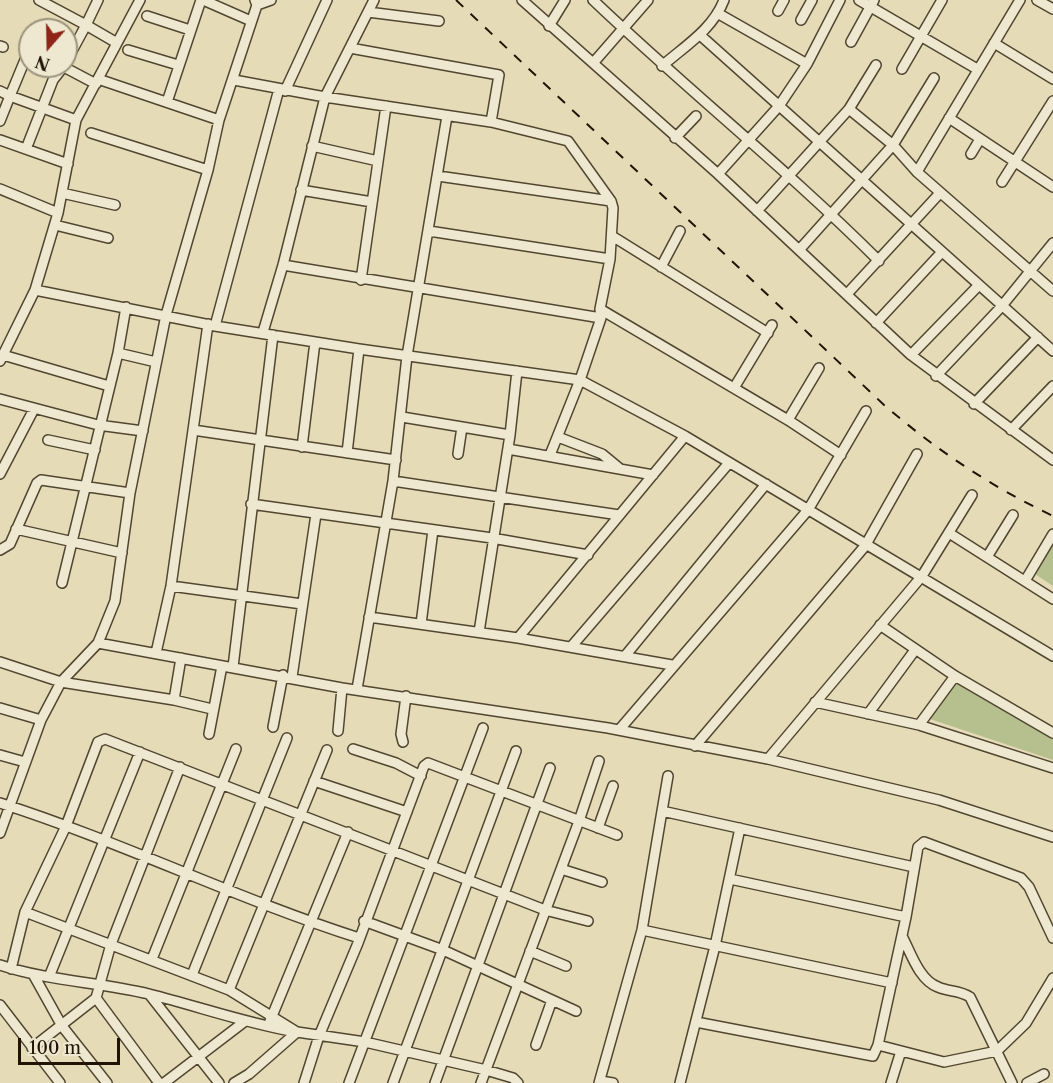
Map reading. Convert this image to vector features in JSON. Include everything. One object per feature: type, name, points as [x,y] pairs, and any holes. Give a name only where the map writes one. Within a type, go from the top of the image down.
[{"type":"street","points":[[39,0],[117,44]]},
{"type":"street","points":[[57,10],[62,0]]},
{"type":"street","points":[[78,40],[98,0]]},
{"type":"street","points":[[110,386],[2,358],[35,290],[58,213],[76,120],[140,0]]},
{"type":"street","points":[[166,102],[202,0],[251,21]]},
{"type":"street","points":[[0,833],[5,804],[25,762],[41,720],[61,682],[98,643],[115,602],[130,493],[166,315],[208,170],[219,120],[234,80],[256,2],[271,0]]},
{"type":"street","points":[[156,653],[171,586],[193,430],[211,325],[282,90],[327,0]]},
{"type":"street","points":[[233,667],[259,440],[268,334],[324,98],[374,0]]},
{"type":"street","points":[[522,0],[718,174],[911,355],[936,376],[1053,460]]},
{"type":"street","points":[[549,26],[566,0]]},
{"type":"street","points":[[593,0],[662,66],[749,139],[831,213],[879,261]]},
{"type":"street","points":[[594,62],[648,0]]},
{"type":"street","points":[[662,66],[700,35],[719,14],[724,0]]},
{"type":"street","points":[[778,10],[783,0]]},
{"type":"street","points":[[801,20],[812,0]]},
{"type":"street","points":[[718,174],[779,106],[807,64],[840,0]]},
{"type":"street","points":[[859,0],[872,3],[921,36],[977,69]]},
{"type":"street","points":[[902,69],[942,0]]},
{"type":"street","points":[[916,172],[1020,0]]},
{"type":"street","points":[[1037,0],[1053,9]]},
{"type":"street","points":[[851,42],[872,3]]},
{"type":"street","points":[[368,12],[439,21]]},
{"type":"street","points":[[719,14],[807,64]]},
{"type":"street","points":[[147,16],[190,30]]},
{"type":"street","points":[[700,35],[820,144],[863,179],[911,226],[1001,307],[1053,351]]},
{"type":"street","points":[[994,43],[1053,79]]},
{"type":"street","points":[[350,48],[499,75],[491,122]]},
{"type":"street","points":[[128,50],[178,65]]},
{"type":"street","points":[[757,210],[790,177],[849,109],[876,65]]},
{"type":"street","points":[[78,72],[97,81],[219,120]]},
{"type":"street","points":[[0,121],[18,77]]},
{"type":"street","points":[[26,149],[54,78]]},
{"type":"street","points":[[800,249],[893,145],[934,78]]},
{"type":"street","points":[[234,80],[324,98],[491,122],[568,141],[611,201],[612,236],[600,313],[580,380],[550,455]]},
{"type":"street","points":[[0,91],[76,120]]},
{"type":"street","points":[[1002,182],[1053,101]]},
{"type":"street","points":[[361,280],[386,106]]},
{"type":"street","points":[[849,109],[893,145],[916,172],[1053,291]]},
{"type":"street","points":[[357,689],[393,481],[402,417],[407,356],[447,116]]},
{"type":"street","points":[[675,138],[696,116]]},
{"type":"street","points":[[949,118],[1051,182]]},
{"type":"street","points":[[91,133],[208,170]]},
{"type":"street","points":[[971,154],[980,139]]},
{"type":"street","points":[[0,140],[68,164]]},
{"type":"street","points":[[312,146],[378,160]]},
{"type":"street","points":[[438,176],[611,201]]},
{"type":"street","points":[[0,189],[58,213]]},
{"type":"street","points":[[301,190],[372,202]]},
{"type":"street","points":[[62,193],[115,205]]},
{"type":"street","points":[[847,294],[940,193]]},
{"type":"street","points":[[55,225],[108,238]]},
{"type":"street","points":[[429,231],[610,259]]},
{"type":"street","points":[[661,267],[680,231]]},
{"type":"street","points":[[612,236],[661,267],[770,329],[734,388]]},
{"type":"street","points":[[936,376],[1001,307],[1053,243]]},
{"type":"street","points":[[876,323],[941,253]]},
{"type":"street","points":[[283,265],[361,280],[600,313],[734,388],[842,455]]},
{"type":"street","points":[[911,355],[978,286]]},
{"type":"street","points":[[35,290],[211,325],[358,349],[580,380],[685,436],[865,546],[922,576],[1053,656]]},
{"type":"street","points":[[62,583],[87,487],[98,425],[118,353],[126,307]]},
{"type":"street","points":[[974,404],[1038,337]]},
{"type":"street","points":[[302,447],[315,342]]},
{"type":"street","points":[[347,453],[358,349]]},
{"type":"street","points":[[118,353],[156,362]]},
{"type":"street","points":[[788,420],[819,368]]},
{"type":"street","points":[[478,632],[508,449],[517,371]]},
{"type":"street","points":[[1011,430],[1053,386]]},
{"type":"street","points":[[0,399],[98,425],[143,431]]},
{"type":"street","points":[[0,472],[34,409]]},
{"type":"street","points":[[619,730],[672,665],[808,510],[866,411]]},
{"type":"street","points":[[402,417],[510,435]]},
{"type":"street","points":[[458,454],[462,427]]},
{"type":"street","points":[[193,430],[396,460]]},
{"type":"street","points":[[518,638],[685,436]]},
{"type":"street","points":[[558,437],[602,454],[619,468]]},
{"type":"street","points":[[48,440],[95,450]]},
{"type":"street","points":[[508,449],[653,475]]},
{"type":"street","points":[[694,747],[865,546],[917,454]]},
{"type":"street","points":[[571,647],[729,463]]},
{"type":"street","points":[[0,549],[10,543],[37,483],[41,480],[130,493]]},
{"type":"street","points":[[393,481],[500,495],[619,515]]},
{"type":"street","points":[[625,656],[766,484]]},
{"type":"street","points":[[768,759],[922,576],[972,495]]},
{"type":"street","points":[[251,504],[492,538],[588,555]]},
{"type":"street","points":[[273,727],[287,676],[302,604],[316,513]]},
{"type":"street","points":[[987,557],[1012,515]]},
{"type":"street","points":[[16,529],[122,552]]},
{"type":"street","points":[[421,624],[433,530]]},
{"type":"street","points":[[949,533],[1053,599]]},
{"type":"street","points":[[1025,581],[1053,534]]},
{"type":"street","points":[[171,586],[302,604]]},
{"type":"street","points":[[369,617],[518,638],[672,665]]},
{"type":"street","points":[[880,625],[955,676],[1053,733]]},
{"type":"street","points":[[98,643],[287,676],[342,688],[619,730],[694,747],[768,759],[939,800],[1053,837]]},
{"type":"street","points":[[868,714],[915,650]]},
{"type":"street","points":[[174,700],[181,658]]},
{"type":"street","points":[[0,662],[61,682],[174,700],[212,710]]},
{"type":"street","points":[[209,734],[222,666]]},
{"type":"street","points":[[919,725],[955,676]]},
{"type":"street","points":[[338,731],[342,688]]},
{"type":"street","points":[[404,742],[401,734],[406,696]]},
{"type":"street","points":[[815,702],[919,725],[1053,768]]},
{"type":"street","points":[[0,708],[41,720]]},
{"type":"street","points":[[349,1083],[483,728]]},
{"type":"street","points":[[192,975],[225,887],[287,738]]},
{"type":"street","points":[[11,969],[25,912],[66,826],[98,742],[105,739],[545,910],[588,921]]},
{"type":"street","points":[[152,959],[236,749]]},
{"type":"street","points":[[353,749],[396,763],[421,776]]},
{"type":"street","points":[[229,990],[327,750]]},
{"type":"street","points":[[393,1083],[516,751]]},
{"type":"street","points":[[50,977],[140,752]]},
{"type":"street","points":[[0,755],[25,762]]},
{"type":"street","points":[[481,1083],[579,821],[599,761]]},
{"type":"street","points":[[304,1083],[319,1036],[424,766],[432,763],[617,835]]},
{"type":"street","points":[[32,1048],[96,998],[98,984],[111,944],[180,767]]},
{"type":"street","points":[[435,1083],[550,768]]},
{"type":"street","points":[[613,1083],[599,1082],[642,930],[668,776]]},
{"type":"street","points":[[314,781],[406,812]]},
{"type":"street","points":[[598,828],[613,786]]},
{"type":"street","points":[[5,804],[187,872],[310,922],[359,938]]},
{"type":"street","points":[[662,812],[914,867]]},
{"type":"street","points":[[680,1083],[715,946],[740,828]]},
{"type":"street","points":[[266,1027],[274,1016],[348,832]]},
{"type":"street","points":[[696,1022],[868,1056],[876,1053],[906,917],[918,847],[924,842],[1021,878],[1029,888],[1053,938]]},
{"type":"street","points":[[561,869],[602,882]]},
{"type":"street","points":[[729,879],[906,917]]},
{"type":"street","points":[[25,912],[229,990],[297,1032]]},
{"type":"street","points":[[364,921],[443,950],[518,982],[576,1011]]},
{"type":"street","points":[[642,930],[892,983]]},
{"type":"street","points":[[902,936],[922,975],[928,981],[935,986],[963,992],[970,997],[1012,1083]]},
{"type":"street","points":[[530,951],[566,966]]},
{"type":"street","points":[[0,965],[33,974],[148,994],[266,1027],[365,1042],[486,1070],[513,1078],[518,1083]]},
{"type":"street","points":[[33,974],[62,1026],[107,1083]]},
{"type":"street","points":[[878,1045],[953,1062],[997,1051],[1026,1023],[1053,978]]},
{"type":"street","points":[[148,994],[219,1083]]},
{"type":"street","points":[[96,998],[159,1083]]},
{"type":"street","points":[[536,1045],[552,1000]]},
{"type":"street","points":[[0,1005],[60,1083]]},
{"type":"street","points":[[164,1083],[199,1059],[244,1022]]},
{"type":"street","points":[[234,1083],[249,1074],[297,1032]]},
{"type":"street","points":[[891,1083],[901,1051]]},
{"type":"street","points":[[249,1074],[256,1083]]},
{"type":"street","points":[[1027,1083],[1044,1074]]},
{"type":"green space","points":[[1053,541],[1053,586],[1035,574]]},
{"type":"green space","points":[[959,676],[1053,732],[1053,760],[930,719]]},
{"type":"railway","points":[[456,0],[883,404],[923,437],[964,466],[1053,516]]}]
